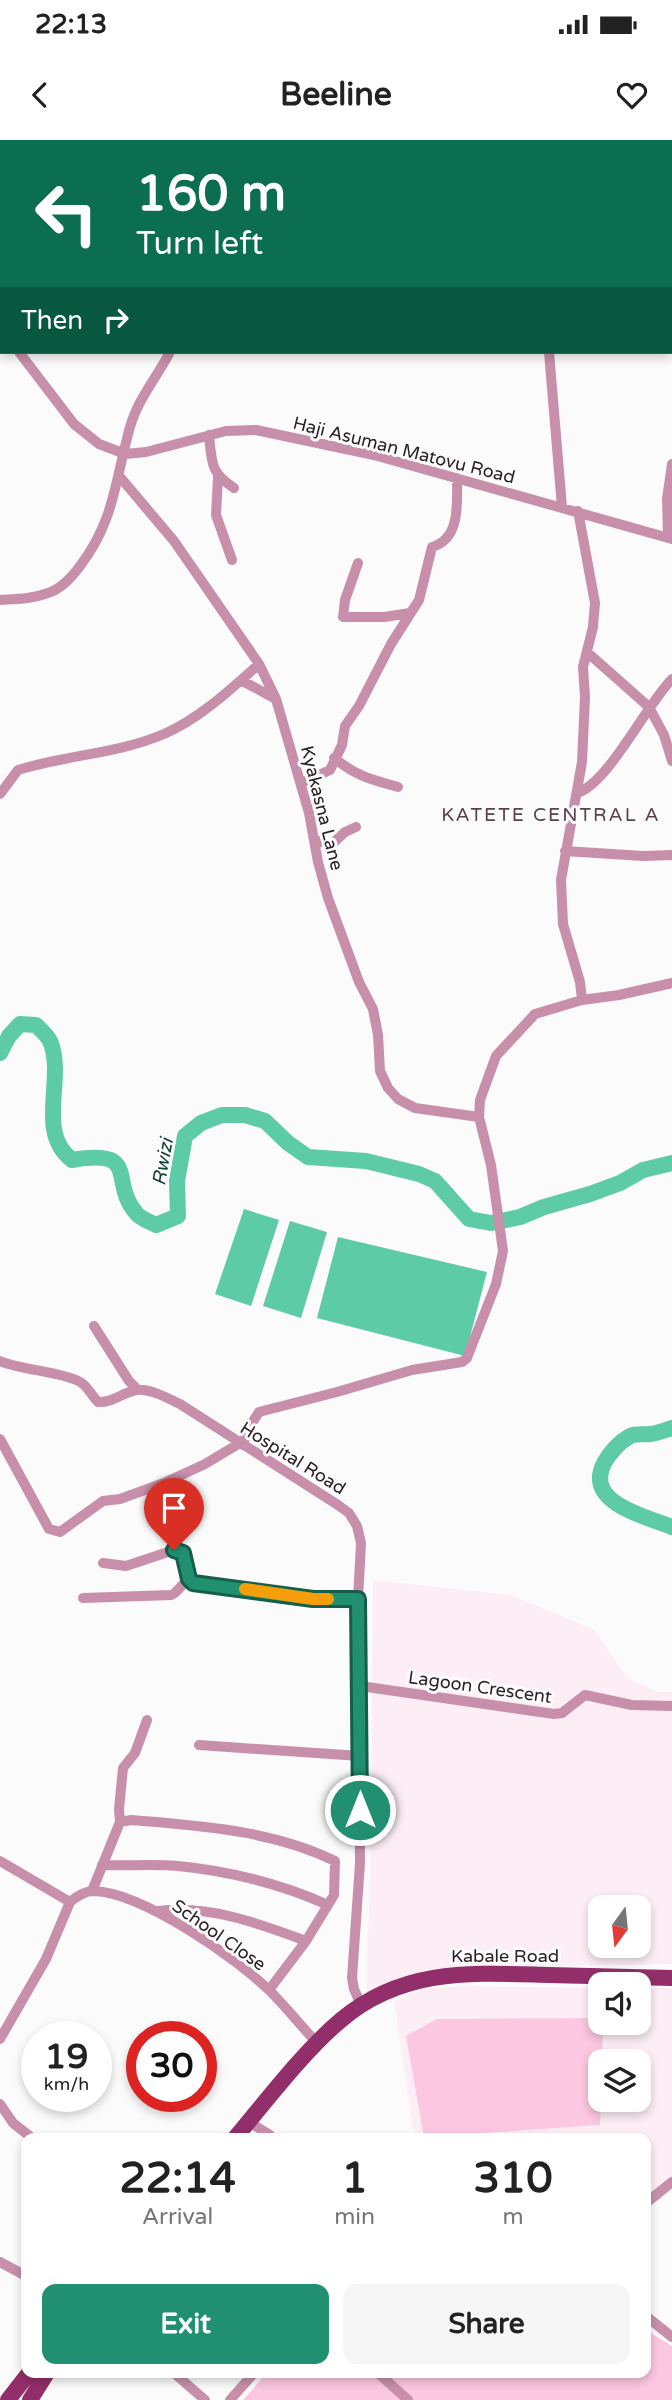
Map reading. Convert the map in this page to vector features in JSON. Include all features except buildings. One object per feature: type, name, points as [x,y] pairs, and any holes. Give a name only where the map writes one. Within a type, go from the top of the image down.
[{"type":"main road","name":"Kabale Road","points":[[239,2133],[317,2043],[342,2019],[361,2005],[408,1983],[453,1974],[672,1978]]},
{"type":"main road","points":[[8,2400],[25,2378]]},
{"type":"main road","points":[[30,2400],[44,2378]]},
{"type":"street","points":[[21,354],[74,424],[99,444],[125,454]]},
{"type":"street","points":[[0,600],[50,593],[71,578],[88,556],[108,519],[138,404],[169,354]]},
{"type":"street","points":[[549,354],[562,507]]},
{"type":"street","name":"Haji Asuman Matovu Road","points":[[125,454],[146,452],[226,431],[256,430],[374,455],[670,538]]},
{"type":"street","points":[[209,435],[212,464],[218,477],[234,488]]},
{"type":"street","points":[[670,538],[667,499],[672,464]]},
{"type":"street","name":"Kyakasna Lane","points":[[120,477],[174,541],[259,664],[275,699],[301,783],[328,898],[359,982],[373,1009],[380,1071],[388,1088],[398,1099],[415,1108],[479,1117]]},
{"type":"street","points":[[218,477],[216,514],[232,560]]},
{"type":"street","points":[[301,783],[330,770],[342,745],[345,726],[419,600],[432,547],[440,545],[456,525],[457,478]]},
{"type":"street","points":[[578,511],[595,603],[583,667],[584,731],[578,793],[561,880],[563,924],[577,971],[582,1000]]},
{"type":"street","points":[[358,563],[345,600],[343,617],[384,617],[410,613]]},
{"type":"street","points":[[587,653],[649,706],[664,735],[672,761]]},
{"type":"street","points":[[0,794],[18,770],[106,751],[166,733],[190,719],[259,664]]},
{"type":"street","points":[[578,793],[594,785],[649,706],[672,679]]},
{"type":"street","points":[[241,680],[275,699]]},
{"type":"street","points":[[334,758],[362,777],[398,787]]},
{"type":"street","points":[[314,840],[332,844],[345,832],[356,827]]},
{"type":"street","points":[[565,851],[620,856],[672,855]]},
{"type":"street","points":[[0,1439],[49,1529],[60,1532],[103,1501],[120,1499],[164,1483],[241,1444],[259,1412],[412,1370],[462,1362],[473,1343],[502,1261],[502,1236],[491,1165],[479,1117],[480,1100],[496,1056],[535,1014],[582,1000],[672,983]]},
{"type":"street","points":[[0,1361],[82,1383],[97,1402],[115,1399],[138,1390],[129,1381],[94,1326]]},
{"type":"street","name":"Hospital Road","points":[[138,1390],[158,1394],[180,1404],[349,1513],[357,1526],[360,1542],[360,1863],[352,1978],[361,2005]]},
{"type":"street","points":[[103,1563],[127,1566],[174,1550],[183,1553],[189,1579],[193,1583],[313,1599],[358,1599]]},
{"type":"street","points":[[83,1598],[175,1594],[181,1583],[189,1579]]},
{"type":"street","name":"Lagoon Crescent","points":[[360,1686],[554,1714],[562,1713],[586,1695],[632,1705],[672,1706]]},
{"type":"street","points":[[0,2039],[46,1959],[70,1902],[77,1896],[92,1891],[120,1822],[123,1768],[135,1753],[147,1720]]},
{"type":"street","points":[[199,1745],[360,1756]]},
{"type":"street","points":[[120,1822],[131,1820],[213,1827],[279,1841],[335,1861],[334,1895],[306,1941],[269,1990]]},
{"type":"street","points":[[0,1861],[70,1902]]},
{"type":"street","points":[[102,1865],[177,1866],[236,1875],[298,1891],[328,1905]]},
{"type":"street","name":"School Close","points":[[92,1891],[118,1896],[158,1911],[238,1964],[269,1990],[317,2043]]},
{"type":"street","points":[[158,1911],[174,1909],[211,1912],[263,1925],[306,1941]]},
{"type":"street","points":[[0,2104],[13,2123],[26,2133]]},
{"type":"street","points":[[249,2122],[267,2133]]},
{"type":"street","points":[[651,2199],[672,2182]]},
{"type":"street","points":[[0,2262],[21,2273]]},
{"type":"street","points":[[651,2320],[672,2337]]},
{"type":"street","points":[[180,2378],[205,2400]]},
{"type":"street","points":[[230,2400],[250,2378]]},
{"type":"street","points":[[384,2378],[408,2400]]},
{"type":"shaded area","points":[[244,1209],[279,1220],[251,1306],[215,1294]]},
{"type":"shaded area","points":[[290,1221],[327,1232],[301,1318],[263,1306]]},
{"type":"shaded area","points":[[338,1237],[487,1272],[465,1356],[317,1318]]},
{"type":"shaded area","points":[[373,1580],[510,1595],[593,1629],[628,1678],[657,1692],[672,1692],[672,1964],[472,1968],[366,1995],[371,1842]]},
{"type":"shaded area","points":[[458,1986],[588,1988],[588,2035],[651,2035],[651,1988],[672,1988],[672,2177],[651,2194],[651,2133],[418,2133],[413,2128],[394,2001],[422,1989]]},
{"type":"shaded area","points":[[588,2018],[588,2035],[603,2035],[602,2049],[588,2049],[588,2112],[600,2112],[600,2125],[483,2133],[423,2133],[406,2036],[437,2019]]},
{"type":"shaded area","points":[[651,2333],[672,2346],[672,2400],[243,2400],[263,2378],[651,2378]]},
{"type":"waterway","name":"Rwizi","points":[[0,1053],[9,1036],[20,1024],[36,1025],[46,1035],[54,1056],[53,1120],[55,1135],[61,1148],[72,1160],[94,1158],[108,1159],[116,1163],[129,1202],[139,1216],[156,1225],[178,1216],[177,1181],[185,1136],[201,1123],[222,1115],[245,1115],[265,1121],[288,1143],[308,1157],[366,1161],[419,1174],[435,1181],[469,1219],[491,1223],[520,1217],[590,1194],[620,1183],[643,1170],[672,1163]]},
{"type":"waterway","name":"Rwizi","points":[[672,1428],[654,1434],[633,1435],[626,1439],[604,1463],[600,1477],[602,1488],[620,1506],[672,1527]]},
{"type":"slow traffic","points":[[245,1589],[328,1599]]},
{"type":"district","name":"KATETE CENTRAL A","points":[[551,814]]},
{"type":"route","points":[[174,1550],[183,1553],[189,1579],[193,1583],[313,1599],[358,1599],[360,1810]]}]
